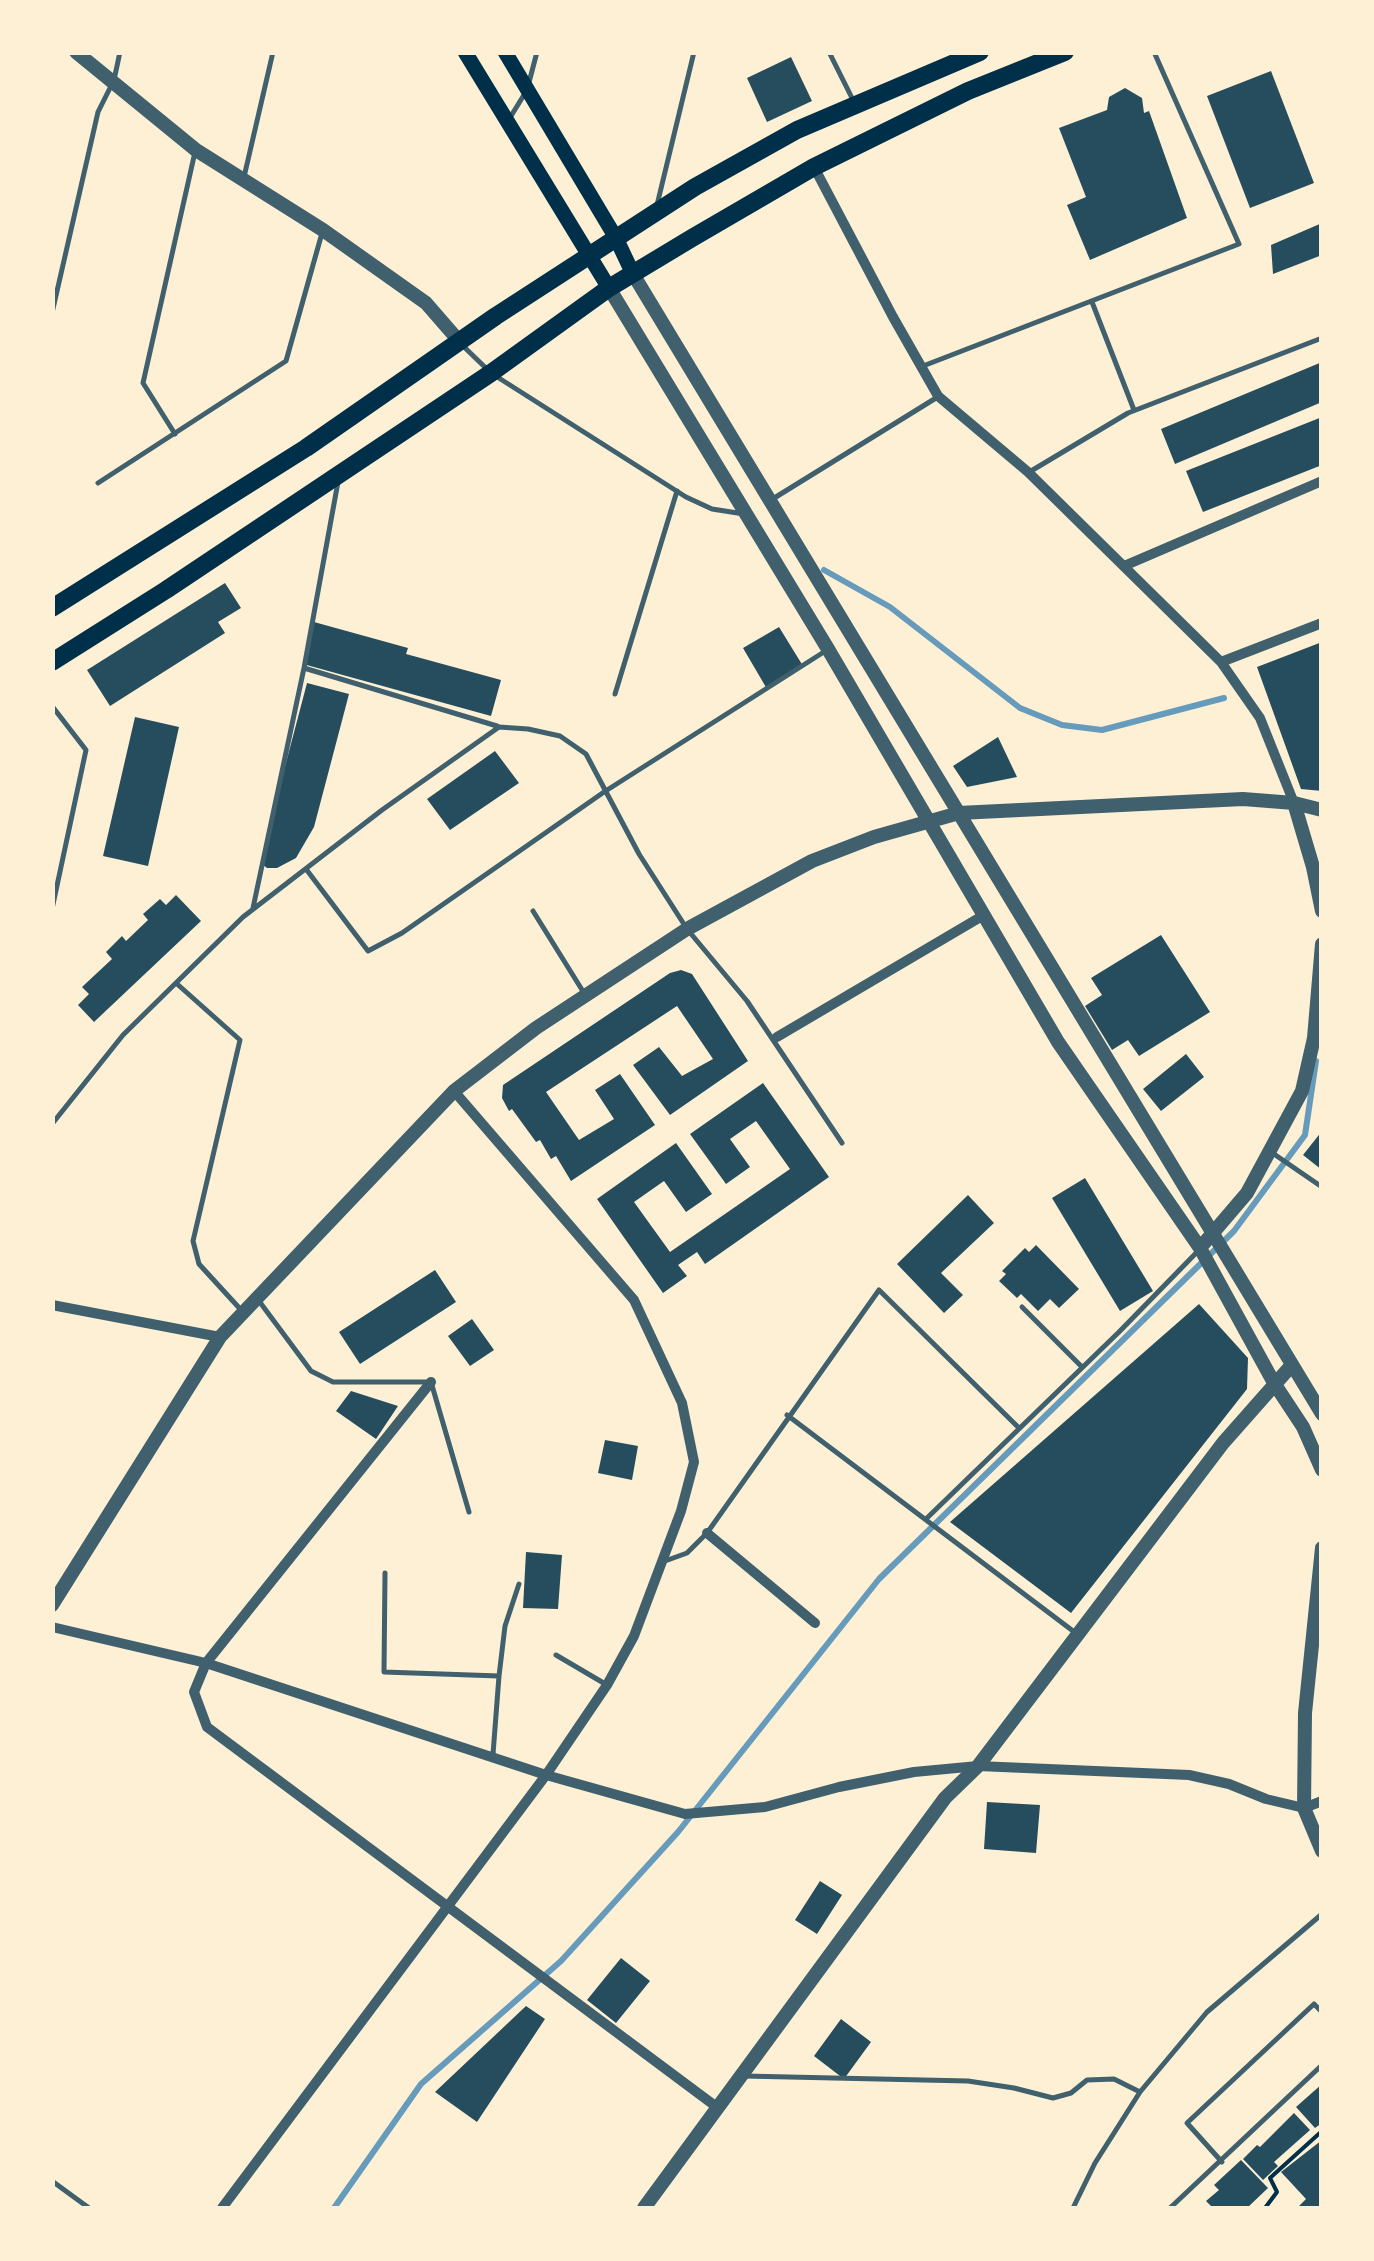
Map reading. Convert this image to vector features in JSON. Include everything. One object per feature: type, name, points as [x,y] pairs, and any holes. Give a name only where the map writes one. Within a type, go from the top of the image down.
[{"type":"main road","points":[[465,52],[609,288]]},
{"type":"main road","points":[[505,52],[634,274]]},
{"type":"main road","points":[[52,608],[306,448],[655,213],[797,130],[945,59],[980,52]]},
{"type":"main road","points":[[52,662],[490,373],[609,288],[814,167],[968,91],[1065,52]]},
{"type":"street","points":[[76,52],[196,150],[323,230],[426,303],[459,342]]},
{"type":"street","points":[[814,167],[938,396],[1028,472],[1221,662],[1260,718],[1294,803],[1322,911]]},
{"type":"street","points":[[634,274],[1322,1414]]},
{"type":"street","points":[[609,288],[828,649],[1058,1042],[1200,1248],[1303,1428],[1322,1470]]},
{"type":"street","points":[[1124,566],[1322,481]]},
{"type":"street","points":[[1221,662],[1322,623]]},
{"type":"street","points":[[52,1605],[220,1337],[454,1091],[536,1028],[686,929],[812,861],[874,837],[960,813],[1243,800],[1294,803],[1322,810]]},
{"type":"street","points":[[776,1037],[984,915]]},
{"type":"street","points":[[1200,1248],[1247,1193],[1272,1153],[1302,1091],[1314,1038],[1322,944]]},
{"type":"street","points":[[222,2208],[546,1775],[607,1684],[634,1636],[681,1511],[694,1462],[682,1403],[634,1300],[454,1091]]},
{"type":"street","points":[[52,1306],[220,1337]]},
{"type":"street","points":[[644,2208],[945,1798],[978,1766],[1222,1444],[1291,1366]]},
{"type":"street","points":[[432,1382],[206,1664],[194,1692],[208,1726],[718,2108]]},
{"type":"street","points":[[707,1533],[814,1623]]},
{"type":"street","points":[[1322,1548],[1305,1713],[1304,1808],[1322,1851]]},
{"type":"street","points":[[52,1627],[206,1664],[546,1775],[685,1814],[764,1807],[839,1786],[914,1772],[978,1766],[1188,1775],[1304,1808],[1322,1800]]},
{"type":"lane","points":[[52,313],[98,112],[114,80],[120,52]]},
{"type":"lane","points":[[244,180],[273,52]]},
{"type":"lane","points":[[506,123],[527,90],[537,52]]},
{"type":"lane","points":[[655,213],[694,52]]},
{"type":"lane","points":[[829,52],[855,104]]},
{"type":"lane","points":[[920,368],[1238,244],[1154,52]]},
{"type":"lane","points":[[174,434],[143,383],[196,150]]},
{"type":"lane","points":[[98,483],[286,361],[323,230]]},
{"type":"lane","points":[[1092,302],[1134,410]]},
{"type":"lane","points":[[1028,472],[1134,410],[1322,338]]},
{"type":"lane","points":[[459,342],[490,373],[677,490],[712,509],[744,514]]},
{"type":"lane","points":[[771,500],[938,396]]},
{"type":"lane","points":[[252,911],[304,668],[339,474]]},
{"type":"lane","points":[[615,694],[677,490]]},
{"type":"lane","points":[[306,869],[368,950],[402,933],[604,792],[828,649]]},
{"type":"lane","points":[[304,668],[499,727],[528,728],[560,736],[586,754],[604,792],[686,929],[746,1001],[842,1143]]},
{"type":"lane","points":[[52,706],[86,750],[52,909]]},
{"type":"lane","points":[[52,1124],[122,1036],[252,911],[382,810],[499,727]]},
{"type":"lane","points":[[534,911],[586,995]]},
{"type":"lane","points":[[176,983],[240,1040],[193,1241],[199,1264],[244,1313]]},
{"type":"lane","points":[[1272,1153],[1322,1187]]},
{"type":"lane","points":[[927,1518],[1200,1248]]},
{"type":"lane","points":[[662,1562],[686,1553],[707,1533],[879,1290],[1020,1428]]},
{"type":"lane","points":[[257,1299],[310,1371],[333,1382],[432,1382],[470,1512]]},
{"type":"lane","points":[[1022,1306],[1082,1367]]},
{"type":"lane","points":[[787,1416],[1080,1636]]},
{"type":"lane","points":[[385,1573],[384,1672],[498,1676]]},
{"type":"lane","points":[[493,1758],[504,1626],[520,1584]]},
{"type":"lane","points":[[556,1655],[607,1684]]},
{"type":"lane","points":[[1074,2208],[1095,2163],[1140,2092],[1207,2012],[1322,1914]]},
{"type":"lane","points":[[1222,2162],[1187,2123],[1314,2004],[1322,2012]]},
{"type":"lane","points":[[1170,2208],[1322,2065]]},
{"type":"lane","points":[[744,2076],[968,2081],[1053,2098],[1071,2093],[1087,2080],[1114,2080],[1140,2092]]},
{"type":"lane","points":[[52,2182],[89,2208]]},
{"type":"path","points":[[1266,2208],[1277,2192],[1270,2178],[1322,2131]]},
{"type":"building","points":[[791,57],[812,101],[767,122],[747,78]]},
{"type":"building","points":[[1271,71],[1314,183],[1250,208],[1207,96]]},
{"type":"building","points":[[1125,88],[1142,98],[1144,113],[1149,111],[1187,218],[1090,260],[1067,205],[1086,197],[1059,128],[1107,110],[1109,97]]},
{"type":"building","points":[[1322,223],[1322,255],[1273,274],[1271,245]]},
{"type":"building","points":[[1322,362],[1322,402],[1175,464],[1161,429]]},
{"type":"building","points":[[1322,417],[1322,465],[1203,512],[1186,471]]},
{"type":"building","points":[[225,583],[241,608],[218,622],[225,633],[110,706],[87,670]]},
{"type":"building","points":[[314,622],[408,648],[406,654],[501,680],[491,716],[303,664]]},
{"type":"building","points":[[779,627],[803,666],[767,689],[743,648]]},
{"type":"building","points":[[1322,642],[1322,791],[1301,789],[1257,667]]},
{"type":"building","points":[[307,683],[349,694],[314,827],[296,858],[277,868],[267,868],[262,864],[272,816]]},
{"type":"building","points":[[135,717],[179,727],[148,866],[103,856]]},
{"type":"building","points":[[998,737],[1017,777],[967,787],[953,766]]},
{"type":"building","points":[[495,751],[519,783],[450,830],[427,799]]},
{"type":"building","points":[[176,895],[201,921],[94,1022],[78,1005],[89,994],[82,987],[112,959],[106,952],[122,936],[126,941],[148,920],[143,914],[160,899],[166,905]]},
{"type":"building","points":[[1161,935],[1210,1012],[1139,1056],[1128,1040],[1112,1050],[1085,1006],[1102,995],[1091,978]]},
{"type":"building","points":[[681,970],[692,974],[748,1061],[670,1115],[633,1065],[659,1047],[682,1076],[713,1059],[677,1006],[546,1092],[579,1140],[614,1119],[595,1090],[620,1074],[655,1125],[571,1181],[556,1156],[551,1159],[540,1140],[536,1142],[512,1109],[509,1111],[502,1098],[503,1085],[670,973]]},
{"type":"building","points":[[1186,1054],[1204,1077],[1161,1111],[1143,1089]]},
{"type":"building","points":[[763,1083],[829,1177],[705,1264],[697,1252],[678,1265],[687,1276],[663,1293],[597,1199],[676,1143],[712,1194],[686,1212],[664,1181],[634,1202],[670,1252],[790,1169],[756,1121],[730,1139],[750,1167],[726,1184],[690,1134]]},
{"type":"building","points":[[1322,1131],[1322,1170],[1303,1155]]},
{"type":"building","points":[[1085,1178],[1153,1291],[1120,1311],[1052,1198]]},
{"type":"building","points":[[968,1195],[994,1223],[941,1273],[963,1295],[944,1313],[897,1264]]},
{"type":"building","points":[[1036,1245],[1079,1289],[1059,1308],[1050,1299],[1038,1311],[1021,1294],[1017,1298],[999,1281],[1006,1274],[1002,1271],[1025,1248],[1029,1252]]},
{"type":"building","points":[[435,1270],[456,1302],[360,1364],[339,1332]]},
{"type":"building","points":[[1199,1304],[1248,1358],[1247,1389],[1071,1613],[950,1522]]},
{"type":"building","points":[[472,1319],[494,1350],[470,1366],[448,1336]]},
{"type":"building","points":[[351,1391],[398,1406],[376,1439],[336,1411]]},
{"type":"building","points":[[605,1440],[638,1446],[632,1480],[598,1473]]},
{"type":"building","points":[[526,1552],[562,1555],[558,1609],[523,1608]]},
{"type":"building","points":[[987,1802],[1040,1805],[1036,1853],[984,1849]]},
{"type":"building","points":[[820,1881],[842,1895],[817,1934],[795,1920]]},
{"type":"building","points":[[621,1958],[650,1981],[616,2023],[587,2000]]},
{"type":"building","points":[[526,2006],[545,2019],[477,2122],[435,2092]]},
{"type":"building","points":[[841,2019],[871,2042],[844,2079],[814,2056]]},
{"type":"building","points":[[1322,2084],[1322,2123],[1315,2128],[1296,2107]]},
{"type":"building","points":[[1294,2113],[1310,2130],[1274,2162],[1278,2166],[1263,2180],[1243,2159]]},
{"type":"building","points":[[1322,2140],[1322,2208],[1302,2208],[1299,2206],[1306,2199],[1281,2172]]},
{"type":"building","points":[[1241,2160],[1268,2188],[1247,2208],[1213,2208],[1206,2201],[1219,2190],[1214,2185]]},
{"type":"waterway","points":[[824,570],[890,607],[1020,708],[1062,725],[1102,730],[1224,698]]},
{"type":"waterway","points":[[334,2208],[421,2084],[561,1961],[678,1832],[879,1579],[1234,1231],[1305,1135],[1316,1061]]}]
